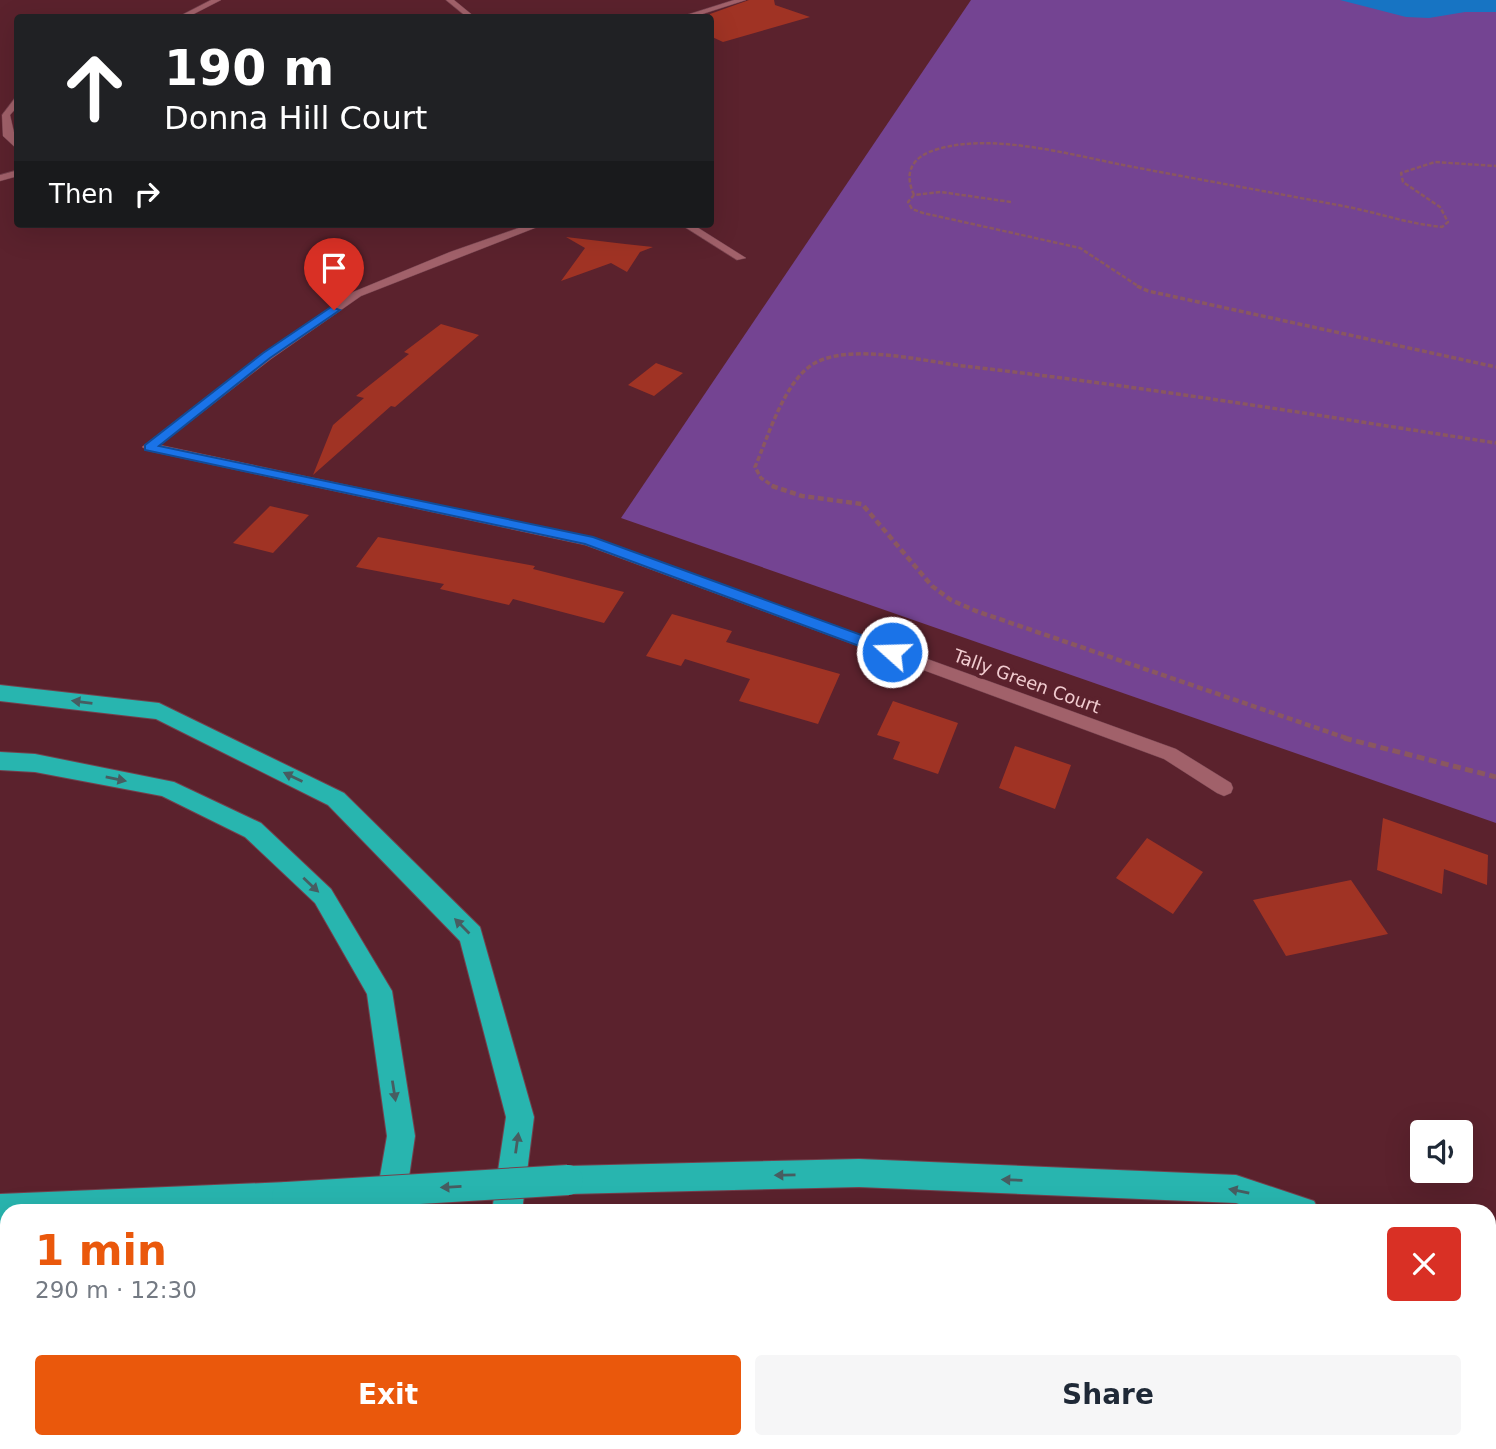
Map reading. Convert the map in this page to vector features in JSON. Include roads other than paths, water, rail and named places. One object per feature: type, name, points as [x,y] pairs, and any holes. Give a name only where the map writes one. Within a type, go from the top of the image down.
[{"type":"highway","points":[[0,693],[159,711],[336,799],[471,935],[520,1117],[508,1204]]},
{"type":"highway","points":[[0,761],[35,763],[166,788],[253,830],[323,896],[379,991],[401,1136],[390,1204]]},
{"type":"highway","points":[[120,1204],[568,1180],[859,1173],[1236,1189],[1282,1204]]},
{"type":"street","points":[[187,14],[216,0]]},
{"type":"street","points":[[450,0],[468,14]]},
{"type":"street","points":[[694,14],[742,0]]},
{"type":"street","points":[[14,105],[6,115],[8,136],[14,143]]},
{"type":"street","name":"Tally Green Court","points":[[529,228],[454,254],[357,294],[267,356],[149,447],[588,541],[1170,754],[1224,788]]},
{"type":"street","points":[[692,228],[741,258]]},
{"type":"water","points":[[1340,0],[1496,0],[1496,12],[1465,12],[1429,18],[1406,17]]}]
